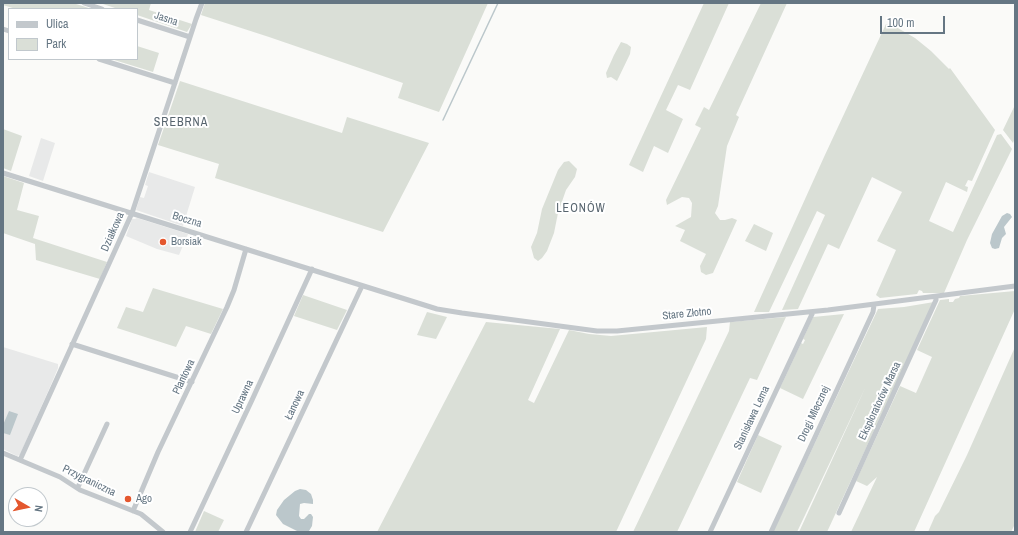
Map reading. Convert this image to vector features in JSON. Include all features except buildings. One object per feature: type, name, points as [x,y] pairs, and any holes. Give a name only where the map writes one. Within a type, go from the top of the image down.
[{"type":"street","points":[[84,3],[99,8]]},
{"type":"street","name":"Działkowa","points":[[20,460],[132,213],[202,3]]},
{"type":"street","name":"Jasna","points":[[138,20],[190,37]]},
{"type":"street","points":[[102,60],[175,83]]},
{"type":"street","name":"Boczna","points":[[3,173],[363,286]]},
{"type":"street","name":"Plantowa","points":[[133,511],[158,452],[227,307],[234,290],[246,249]]},
{"type":"street","name":"Uprawna","points":[[190,532],[312,269]]},
{"type":"street","name":"Stare Złotno","points":[[363,286],[444,310],[597,331],[617,331],[813,312],[1015,286]]},
{"type":"street","name":"Łanowa","points":[[246,532],[363,286]]},
{"type":"street","name":"Eksploratorów Marsa","points":[[839,513],[936,300],[936,296]]},
{"type":"street","name":"Drogi Mlecznej","points":[[771,532],[873,312],[874,304]]},
{"type":"street","name":"Stanisława Lema","points":[[710,532],[813,312]]},
{"type":"street","points":[[72,344],[192,382]]},
{"type":"street","points":[[78,488],[107,424]]},
{"type":"street","name":"Przygraniczna","points":[[3,453],[60,477],[78,488],[106,501],[144,516],[163,532]]},
{"type":"shaded area","points":[[41,138],[55,143],[43,181],[29,176]]},
{"type":"shaded area","points":[[149,172],[195,187],[183,226],[136,210],[140,197],[144,198],[148,186],[145,185]]},
{"type":"shaded area","points":[[1007,213],[1012,217],[1004,227],[1006,234],[1002,238],[999,248],[992,248],[990,243],[992,234],[1002,216]]},
{"type":"shaded area","name":"Borsiak","points":[[137,218],[188,234],[179,255],[157,249],[126,236],[132,219]]},
{"type":"shaded area","points":[[3,347],[58,364],[58,368],[20,455],[17,456],[3,449]]},
{"type":"shaded area","points":[[9,411],[18,414],[10,435],[3,433],[3,425]]},
{"type":"shaded area","points":[[300,489],[306,490],[311,494],[313,500],[313,504],[300,504],[299,516],[301,519],[304,519],[309,514],[313,517],[312,526],[309,531],[305,532],[299,532],[283,524],[276,515],[277,510],[284,500]]},
{"type":"green space","points":[[3,3],[73,3],[89,8],[13,8],[3,5]]},
{"type":"green space","points":[[100,3],[151,3],[149,10],[192,24],[187,32],[138,15],[138,8],[115,8]]},
{"type":"green space","points":[[205,3],[488,3],[439,112],[398,98],[403,83],[201,15]]},
{"type":"green space","points":[[704,3],[729,3],[690,90],[678,85],[666,110],[683,119],[668,153],[654,146],[643,172],[629,165]]},
{"type":"green space","points":[[761,3],[787,3],[736,115],[739,117],[727,146],[718,206],[715,213],[720,220],[732,218],[737,220],[713,273],[706,275],[701,272],[700,266],[706,254],[680,241],[685,230],[675,226],[691,217],[692,203],[689,198],[682,197],[667,205],[666,200],[701,128],[695,125],[704,107],[709,110]]},
{"type":"green space","points":[[886,24],[896,27],[915,38],[949,69],[950,68],[995,130],[972,181],[968,180],[965,186],[968,187],[967,192],[946,182],[929,221],[953,232],[997,135],[1001,134],[1012,149],[967,240],[944,293],[923,293],[919,290],[917,294],[880,298],[876,295],[896,250],[877,241],[902,192],[872,177],[839,249],[828,244],[798,309],[782,310],[825,215],[817,211],[769,312],[754,312],[824,157]]},
{"type":"green space","points":[[621,42],[631,47],[630,54],[617,81],[611,77],[607,78],[606,73]]},
{"type":"green space","points":[[138,46],[159,53],[153,72],[114,60],[138,60]]},
{"type":"green space","points":[[180,81],[342,133],[347,117],[429,143],[383,232],[215,178],[219,164],[158,145]]},
{"type":"green space","points":[[1015,105],[1015,138],[1013,143],[1003,130]]},
{"type":"green space","points":[[3,129],[22,136],[11,171],[3,168]]},
{"type":"green space","points":[[569,161],[577,169],[575,177],[566,190],[558,213],[554,233],[547,251],[538,261],[534,258],[531,247],[537,233],[542,209],[558,170],[564,162]]},
{"type":"green space","points":[[3,176],[24,183],[17,210],[39,216],[33,238],[107,262],[100,279],[36,260],[35,244],[3,233]]},
{"type":"green space","points":[[754,224],[773,233],[766,251],[745,241]]},
{"type":"green space","points":[[153,288],[223,309],[211,334],[186,326],[176,347],[117,328],[126,307],[143,312]]},
{"type":"green space","points":[[1015,291],[1015,309],[914,532],[851,532],[877,477],[867,486],[856,481],[900,386],[916,393],[932,357],[917,350],[940,300],[949,299],[949,302],[953,302],[960,296]]},
{"type":"green space","points":[[303,295],[347,310],[337,330],[294,316]]},
{"type":"green space","points":[[934,302],[827,532],[799,532],[866,386],[797,532],[773,532],[878,309],[904,307]]},
{"type":"green space","points":[[427,312],[447,317],[436,339],[417,335]]},
{"type":"green space","points":[[844,314],[803,399],[780,388],[801,343],[803,344],[805,340],[803,339],[813,317]]},
{"type":"green space","points":[[786,317],[757,380],[750,378],[677,532],[633,532],[729,331],[730,322]]},
{"type":"green space","points":[[486,322],[560,329],[528,400],[534,403],[569,330],[611,336],[707,327],[706,339],[616,532],[377,532]]},
{"type":"green space","points":[[1015,347],[1015,524],[1011,532],[928,532],[967,455]]},
{"type":"green space","points":[[758,435],[782,446],[761,493],[737,482]]},
{"type":"green space","points":[[204,511],[224,520],[218,532],[195,532]]},
{"type":"waterway","points":[[443,120],[498,3]]},
{"type":"place","name":"Borsiak","points":[[163,242]]},
{"type":"place","name":"Ago","points":[[128,499]]},
{"type":"district","name":"SREBRNA","points":[[181,123]]},
{"type":"district","name":"LEONÓW","points":[[581,209]]}]
